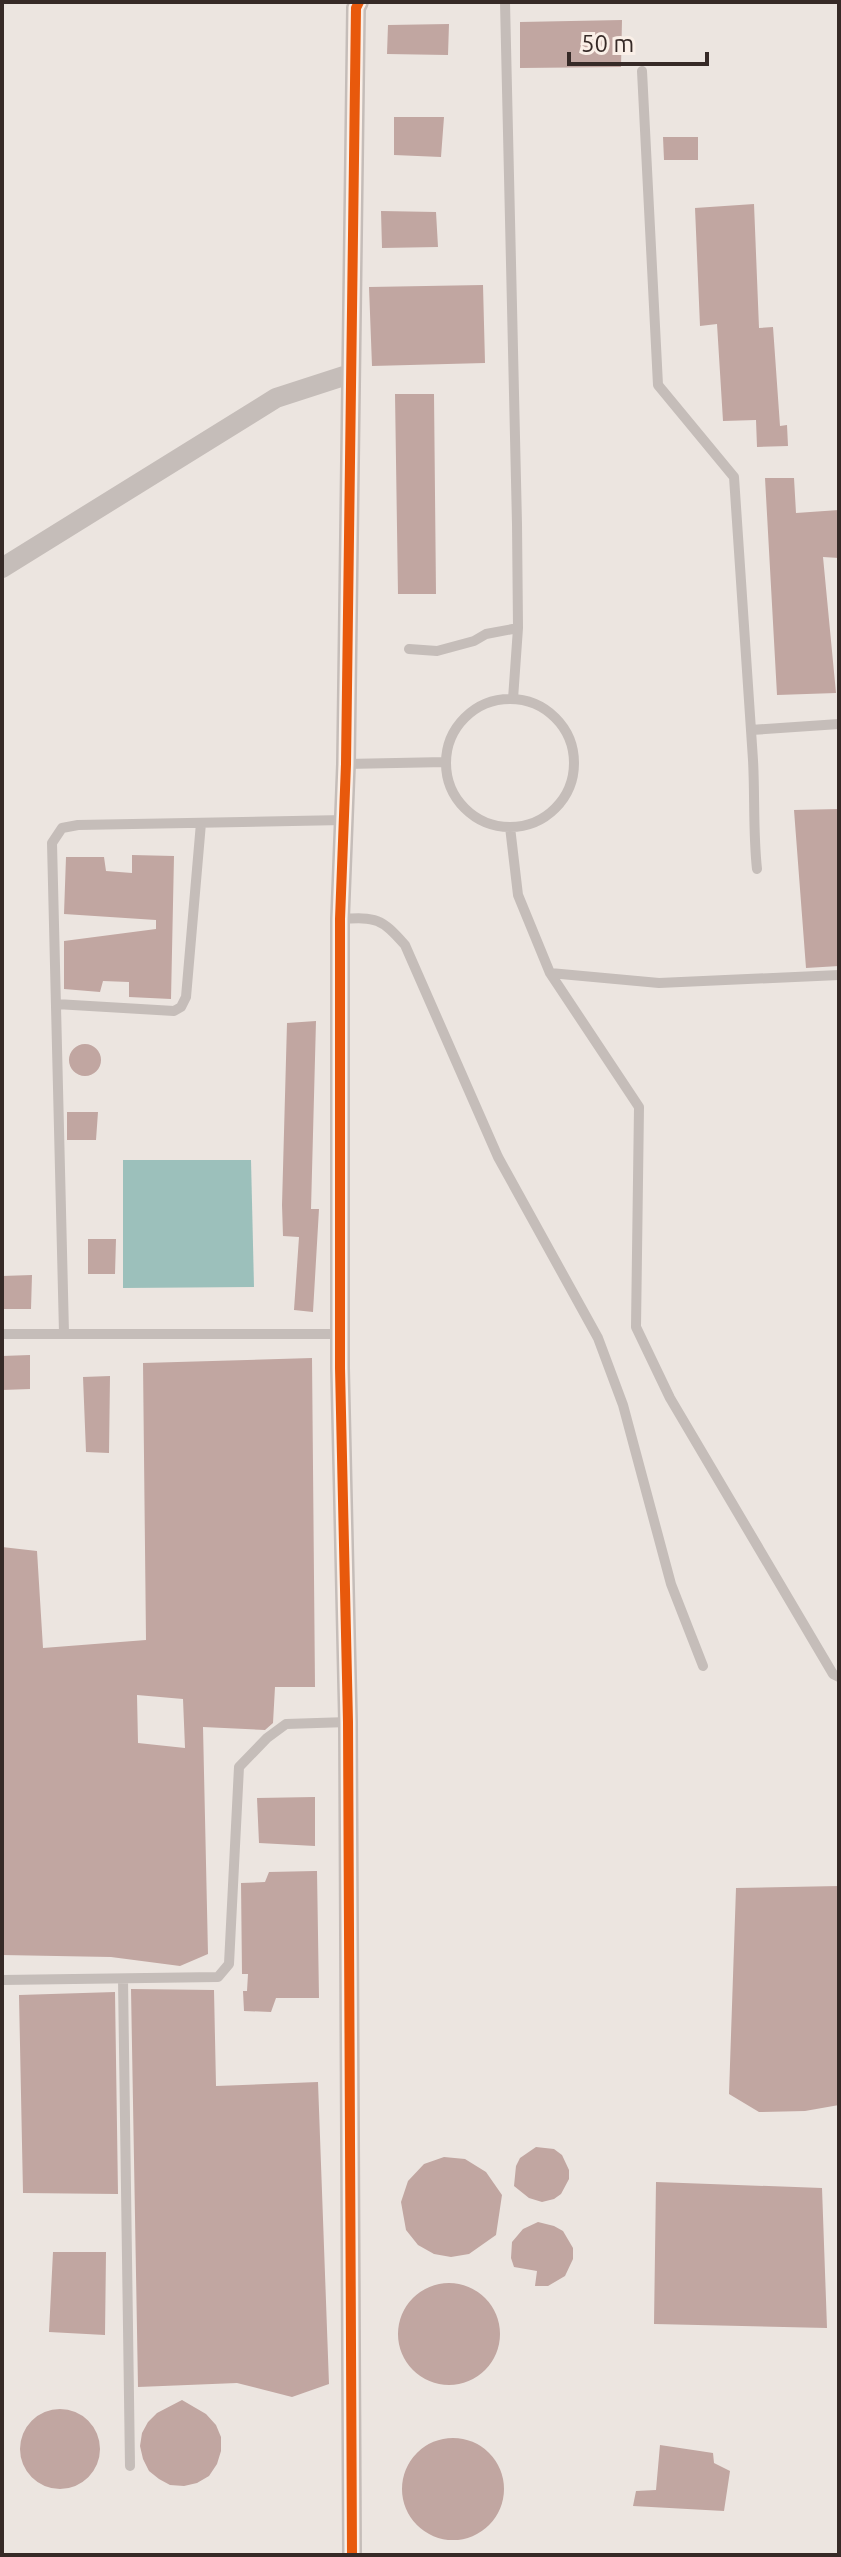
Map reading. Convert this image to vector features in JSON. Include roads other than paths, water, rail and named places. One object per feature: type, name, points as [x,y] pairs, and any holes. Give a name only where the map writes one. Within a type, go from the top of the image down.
[{"type":"street","points":[[352,2555],[348,1722],[340,1334],[340,919],[346,764],[356,8],[359,2]]},
{"type":"street","points":[[2,568],[276,398],[350,374]]},
{"type":"lane","points":[[505,2],[518,628],[513,699]]},
{"type":"lane","points":[[642,71],[658,385],[734,477],[757,869]]},
{"type":"lane","points":[[409,649],[437,651],[474,641],[486,634],[518,628]]},
{"type":"lane","points":[[513,699],[534,703],[552,715],[566,733],[573,753],[572,775],[565,796],[550,812],[532,823],[510,827],[489,824],[470,813],[455,797],[447,777],[446,762],[451,737],[461,720],[476,708],[494,700],[513,699]]},
{"type":"lane","points":[[751,730],[839,724]]},
{"type":"lane","points":[[346,764],[446,762]]},
{"type":"lane","points":[[64,1333],[52,843],[62,828],[78,825],[344,820]]},
{"type":"lane","points":[[56,1004],[174,1011],[181,1007],[186,997],[201,823]]},
{"type":"lane","points":[[510,827],[518,895],[550,973],[639,1107],[636,1327],[670,1398],[833,1674],[839,1677]]},
{"type":"lane","points":[[340,919],[366,918],[385,923],[405,945],[498,1157],[598,1338],[623,1405],[671,1584],[703,1666]]},
{"type":"lane","points":[[550,973],[659,983],[839,975]]},
{"type":"lane","points":[[2,1334],[340,1334]]},
{"type":"lane","points":[[2,1980],[218,1977],[229,1964],[239,1767],[267,1738],[286,1724],[348,1722]]},
{"type":"lane","points":[[123,1979],[130,2466]]},
{"type":"water","points":[[123,1160],[251,1160],[254,1287],[123,1288]]}]
